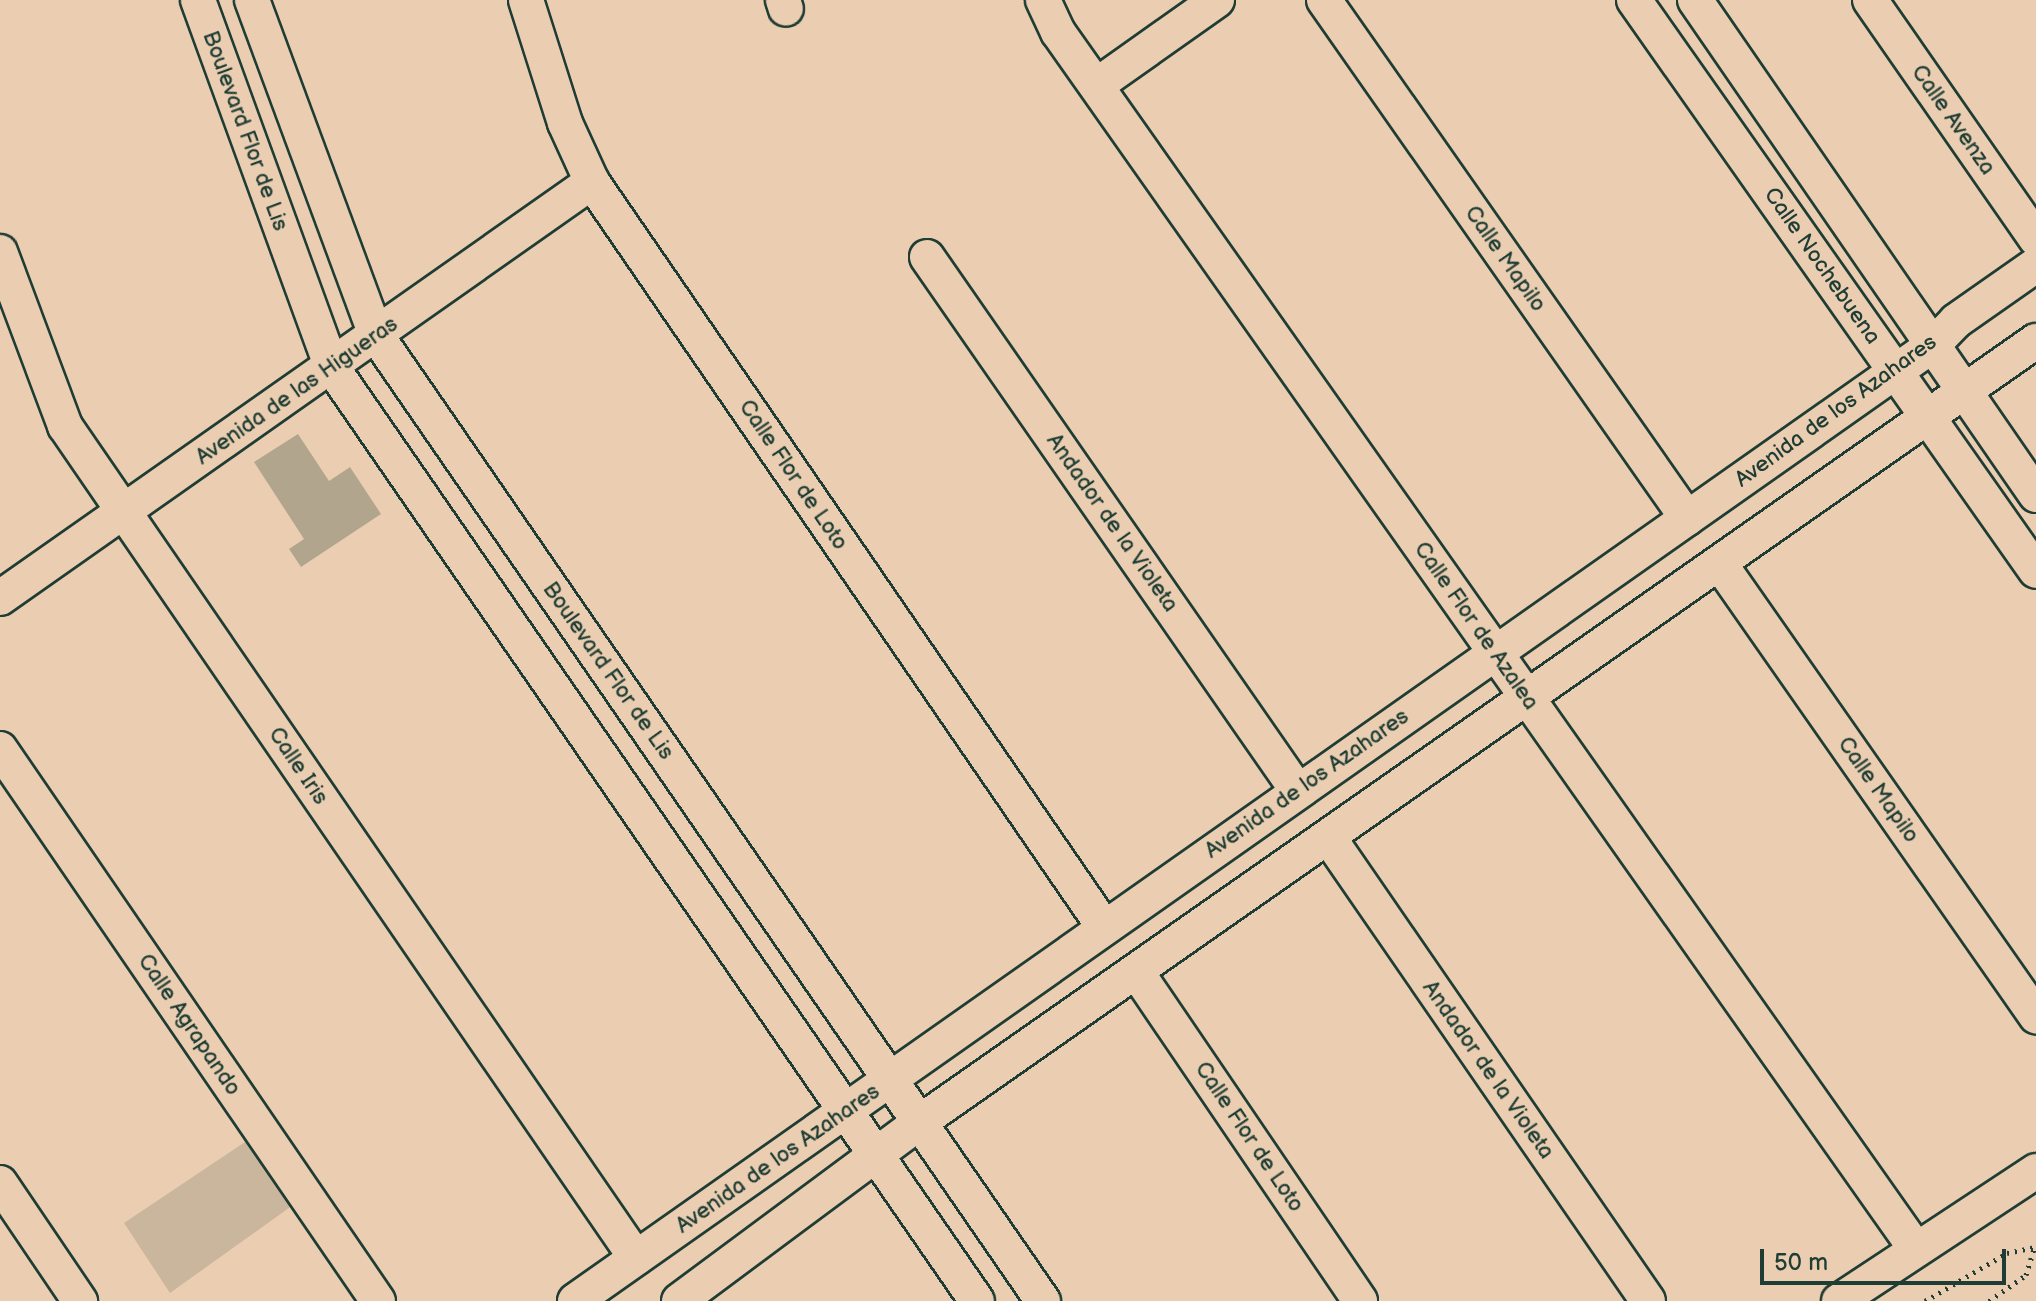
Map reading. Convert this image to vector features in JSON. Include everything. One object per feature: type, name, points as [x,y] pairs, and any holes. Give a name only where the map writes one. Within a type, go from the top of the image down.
[{"type":"street","name":"Boulevard Flor de Lis","points":[[198,0],[331,366],[977,1301]]},
{"type":"street","name":"Boulevard Flor de Lis","points":[[252,0],[376,335],[1043,1301]]},
{"type":"street","name":"Calle Flor de Loto","points":[[526,0],[565,123],[592,182],[1104,927]]},
{"type":"street","name":"Calle Flor de Azalea","points":[[1043,0],[1058,32],[1915,1248]]},
{"type":"street","points":[[1097,85],[1217,0]]},
{"type":"street","name":"Calle Mapilo","points":[[1324,0],[1687,518]]},
{"type":"street","name":"Calle Nochebuena","points":[[1634,0],[2036,571]]},
{"type":"street","name":"Calle Nochebuena","points":[[1695,0],[2036,495]]},
{"type":"street","name":"Calle Avenza","points":[[1870,0],[2036,239]]},
{"type":"street","name":"Avenida de las Higueras","points":[[0,598],[592,182]]},
{"type":"street","name":"Calle Iris","points":[[0,252],[65,426],[636,1258]]},
{"type":"street","name":"Andador de la Violeta","points":[[927,257],[1297,790]]},
{"type":"street","name":"Avenida de los Azahares","points":[[575,1301],[1933,345],[1956,321],[2036,265]]},
{"type":"street","points":[[679,1301],[920,1122],[1138,974],[2036,341]]},
{"type":"street","name":"Calle Mapilo","points":[[1720,564],[2036,1016]]},
{"type":"street","name":"Calle Agrapando","points":[[0,749],[378,1301]]},
{"type":"street","name":"Andador de la Violeta","points":[[1329,838],[1648,1301]]},
{"type":"street","name":"Calle Flor de Loto","points":[[1138,974],[1360,1301]]},
{"type":"street","points":[[1839,1301],[2036,1171]]},
{"type":"street","points":[[0,1183],[80,1301]]},
{"type":"path","points":[[1925,1301],[2007,1253],[2036,1246]]},
{"type":"path","points":[[1989,1301],[2026,1275],[2036,1246]]},
{"type":"shaded area","points":[[248,1140],[293,1205],[170,1293],[124,1223]]},
{"type":"building","points":[[298,434],[329,481],[350,467],[381,514],[301,567],[289,549],[304,539],[254,462]]}]
